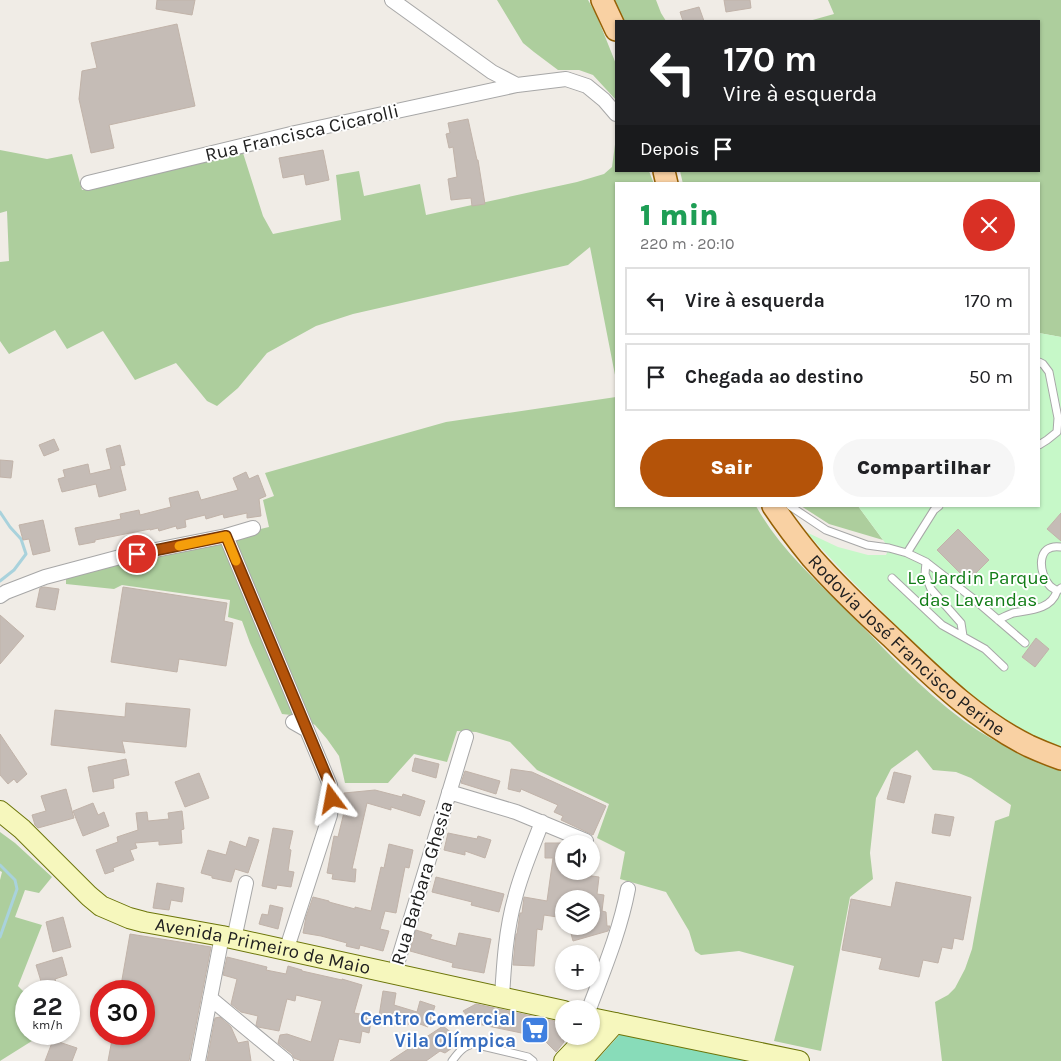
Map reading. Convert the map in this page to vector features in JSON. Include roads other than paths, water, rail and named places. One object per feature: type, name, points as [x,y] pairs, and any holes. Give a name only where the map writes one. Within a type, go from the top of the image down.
[{"type":"main road","points":[[602,0],[615,28]]},
{"type":"main road","name":"Rodovia José Francisco Perine","points":[[774,507],[812,558],[853,601],[946,688],[968,707],[1012,736],[1029,746],[1061,759]]},
{"type":"main road","name":"Avenida Primeiro de Maio","points":[[0,811],[22,830],[88,896],[101,906],[129,918],[555,1009]]},
{"type":"main road","points":[[600,1034],[799,1061]]},
{"type":"main road","points":[[564,1061],[579,1045]]},
{"type":"street","points":[[392,0],[492,72],[517,85]]},
{"type":"street","name":"Rua Francisca Cicarolli","points":[[88,183],[295,133],[517,85],[566,79],[587,86],[604,100],[615,113]]},
{"type":"street","points":[[0,596],[45,577],[92,564],[226,536],[253,528]]},
{"type":"street","points":[[226,536],[330,785],[332,799],[330,815],[286,951]]},
{"type":"street","points":[[293,722],[307,730]]},
{"type":"street","name":"Rua Barbara Ghesia","points":[[394,974],[466,737]]},
{"type":"street","points":[[449,792],[497,806],[572,835]]},
{"type":"street","points":[[502,997],[511,911],[542,822]]},
{"type":"street","points":[[198,1061],[210,998],[246,883]]},
{"type":"street","points":[[598,1000],[607,962],[623,915],[628,889]]},
{"type":"street","points":[[210,998],[286,1061]]},
{"type":"lane","points":[[1040,362],[1044,364],[1049,372],[1058,418],[1056,432],[1040,444]]},
{"type":"lane","points":[[792,507],[826,530],[867,545],[906,553],[926,562],[975,600],[1025,643]]},
{"type":"lane","points":[[906,553],[938,507]]},
{"type":"lane","points":[[998,620],[1012,614],[1043,607],[1055,597],[1059,590],[1050,586],[1046,578],[1042,555],[1047,548],[1061,547]]},
{"type":"lane","points":[[926,562],[925,574],[931,589],[961,622],[963,636]]},
{"type":"lane","points":[[892,578],[942,625],[984,649],[1004,668]]},
{"type":"lane","points":[[452,1061],[468,1044],[474,1044],[528,1057],[533,1061]]},
{"type":"waterway","points":[[0,512],[21,539],[26,554],[14,570],[0,581]]},
{"type":"waterway","points":[[0,865],[15,880],[17,889],[0,937]]},
{"type":"place","name":"Centro Comercial Vila Olímpica","points":[[535,1030]]},
{"type":"park label","name":"Le Jardin Parque das Lavandas","points":[[978,589]]}]
